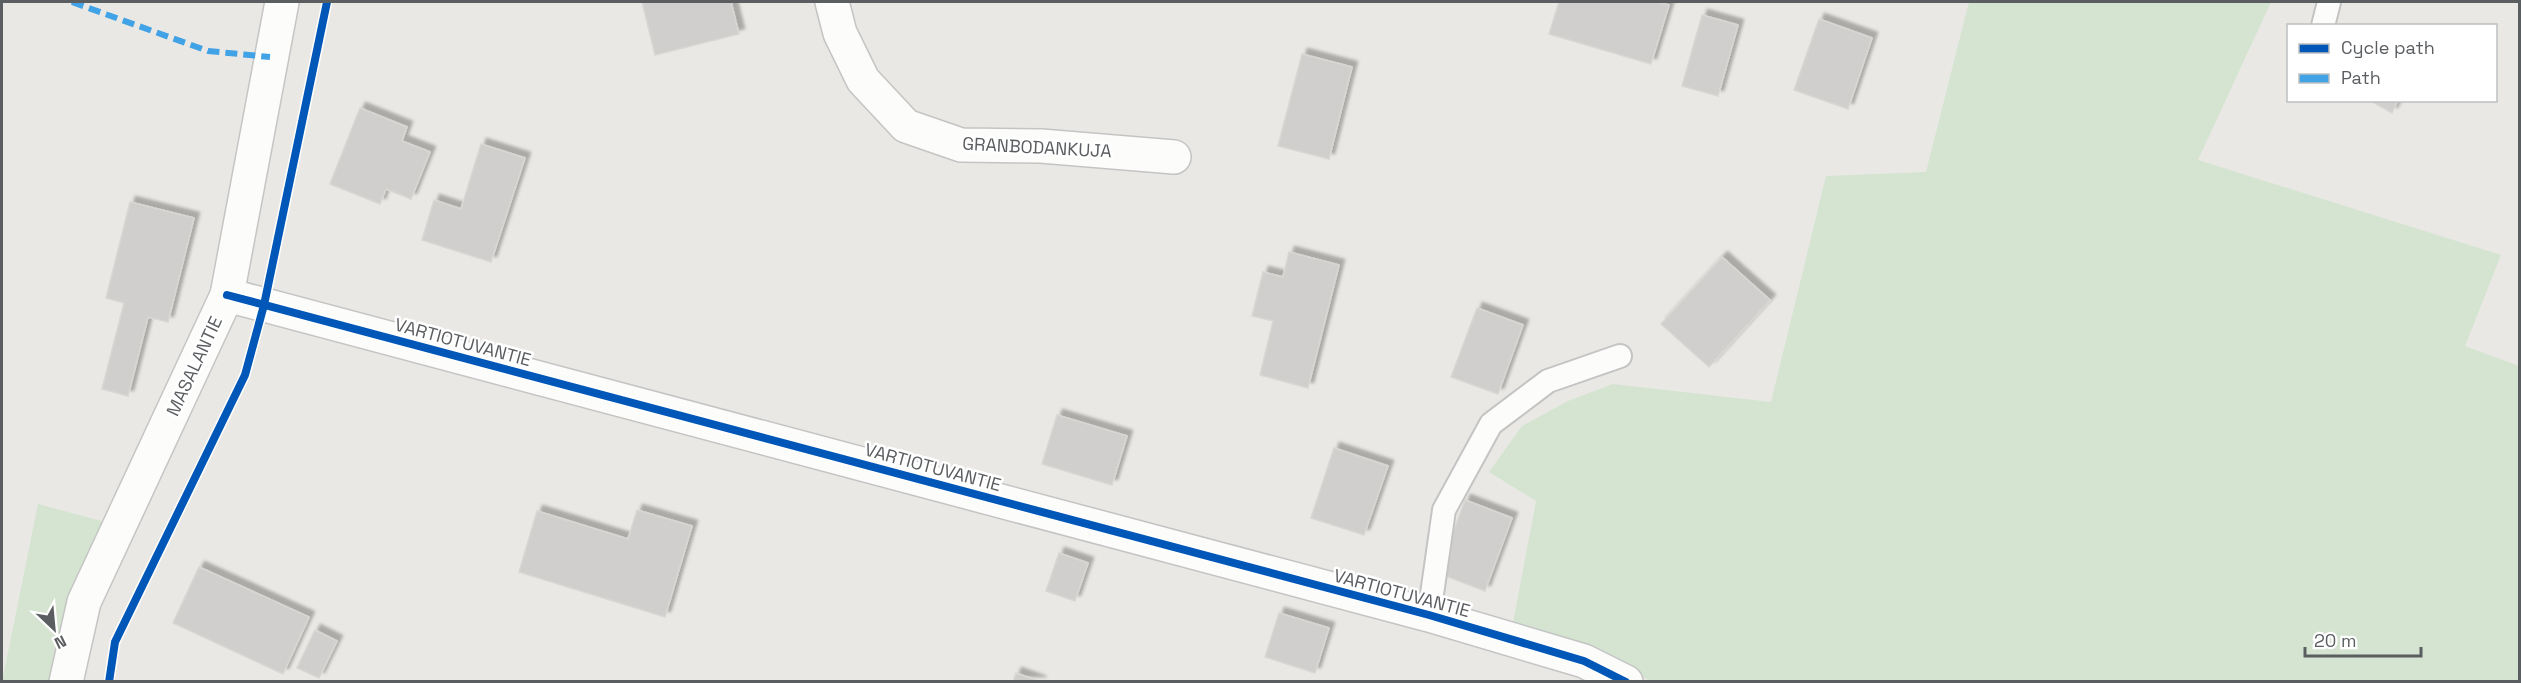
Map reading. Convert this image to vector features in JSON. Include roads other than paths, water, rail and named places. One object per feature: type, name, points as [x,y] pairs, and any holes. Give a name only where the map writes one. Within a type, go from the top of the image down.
[{"type":"street","name":"MASALANTIE","points":[[66,681],[84,602],[227,295],[282,2]]},
{"type":"street","name":"GRANBODANKUJA","points":[[832,2],[840,33],[863,80],[906,126],[961,145],[1041,146],[1174,157]]},
{"type":"street","name":"VARTIOTUVANTIE","points":[[227,295],[1429,615],[1584,661],[1626,681]]},
{"type":"lane","points":[[2324,24],[2329,2]]},
{"type":"lane","points":[[1429,615],[1444,510],[1491,424],[1548,381],[1620,356]]}]
